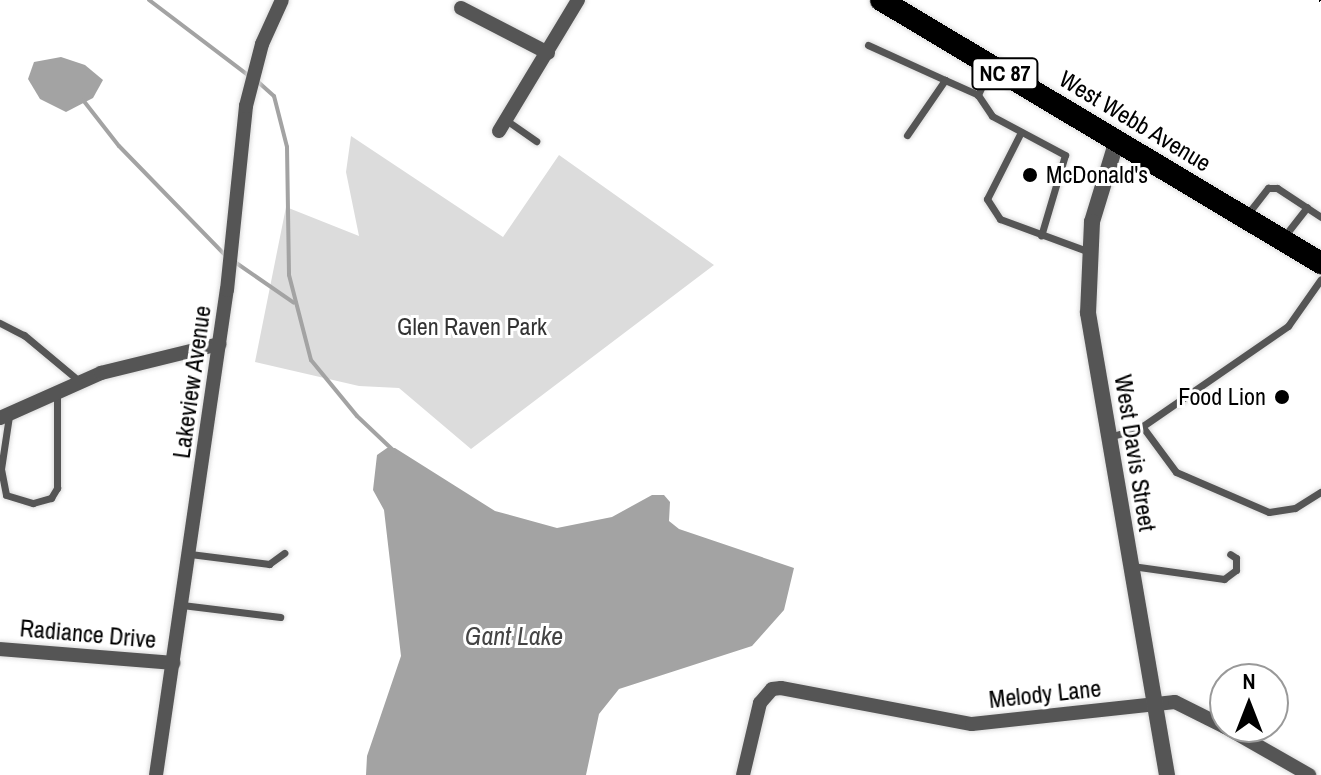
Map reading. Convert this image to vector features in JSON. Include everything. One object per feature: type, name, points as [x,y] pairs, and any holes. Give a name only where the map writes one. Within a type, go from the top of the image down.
[{"type":"highway","name":"West Webb Avenue","points":[[890,2],[1319,262]]},
{"type":"street","name":"Lakeview Avenue","points":[[156,775],[219,344],[246,106],[262,44],[282,0]]},
{"type":"street","points":[[503,125],[578,0]]},
{"type":"street","points":[[461,8],[548,53]]},
{"type":"street","name":"West Davis Street","points":[[1117,140],[1087,251],[1088,313],[1167,775]]},
{"type":"street","points":[[5,416],[79,381],[219,344]]},
{"type":"street","name":"Radiance Drive","points":[[0,649],[173,663]]},
{"type":"street","name":"Melody Lane","points":[[743,775],[760,703],[772,689],[972,724],[1175,702],[1209,719]]},
{"type":"street","name":"Melody Lane","points":[[1253,743],[1309,775]]},
{"type":"lane","points":[[868,45],[978,95],[992,116],[1065,155],[1041,236]]},
{"type":"lane","points":[[978,95],[991,66]]},
{"type":"lane","points":[[907,135],[945,80]]},
{"type":"lane","points":[[503,125],[536,141]]},
{"type":"lane","points":[[1021,132],[987,199],[1000,219],[1087,251]]},
{"type":"lane","points":[[1245,218],[1268,188],[1321,217]]},
{"type":"lane","points":[[1282,240],[1307,207]]},
{"type":"lane","points":[[1108,437],[1142,426],[1288,326],[1319,262]]},
{"type":"lane","points":[[0,323],[24,335],[79,381]]},
{"type":"lane","points":[[5,416],[1,469],[6,495],[33,503],[51,498],[57,488],[57,393]]},
{"type":"lane","points":[[1142,426],[1176,472],[1269,512],[1295,508],[1321,492]]},
{"type":"lane","points":[[190,554],[269,564],[284,553]]},
{"type":"lane","points":[[1130,566],[1224,579],[1236,570],[1236,558],[1230,554]]},
{"type":"lane","points":[[182,605],[280,617]]},
{"type":"green space","name":"Glen Raven Park","points":[[351,136],[503,237],[559,155],[714,265],[471,449],[399,388],[359,386],[255,362],[286,207],[359,236],[346,172]]},
{"type":"water","points":[[61,57],[85,65],[103,80],[93,98],[66,112],[40,99],[28,79],[34,62]]},
{"type":"water","name":"Gant Lake","points":[[387,448],[395,448],[495,511],[557,528],[612,517],[652,495],[664,495],[670,502],[669,521],[679,529],[794,568],[784,610],[752,646],[619,689],[599,714],[586,775],[366,775],[367,756],[401,656],[384,510],[373,490],[377,455]]},
{"type":"waterway","points":[[149,0],[249,76]]},
{"type":"waterway","points":[[256,80],[274,96],[287,147],[289,275],[311,360],[357,416],[395,452]]},
{"type":"waterway","points":[[83,100],[119,146],[225,255]]},
{"type":"waterway","points":[[232,260],[294,303]]},
{"type":"place","name":"McDonald's","points":[[1030,175]]},
{"type":"place","name":"Food Lion","points":[[1282,397]]}]
